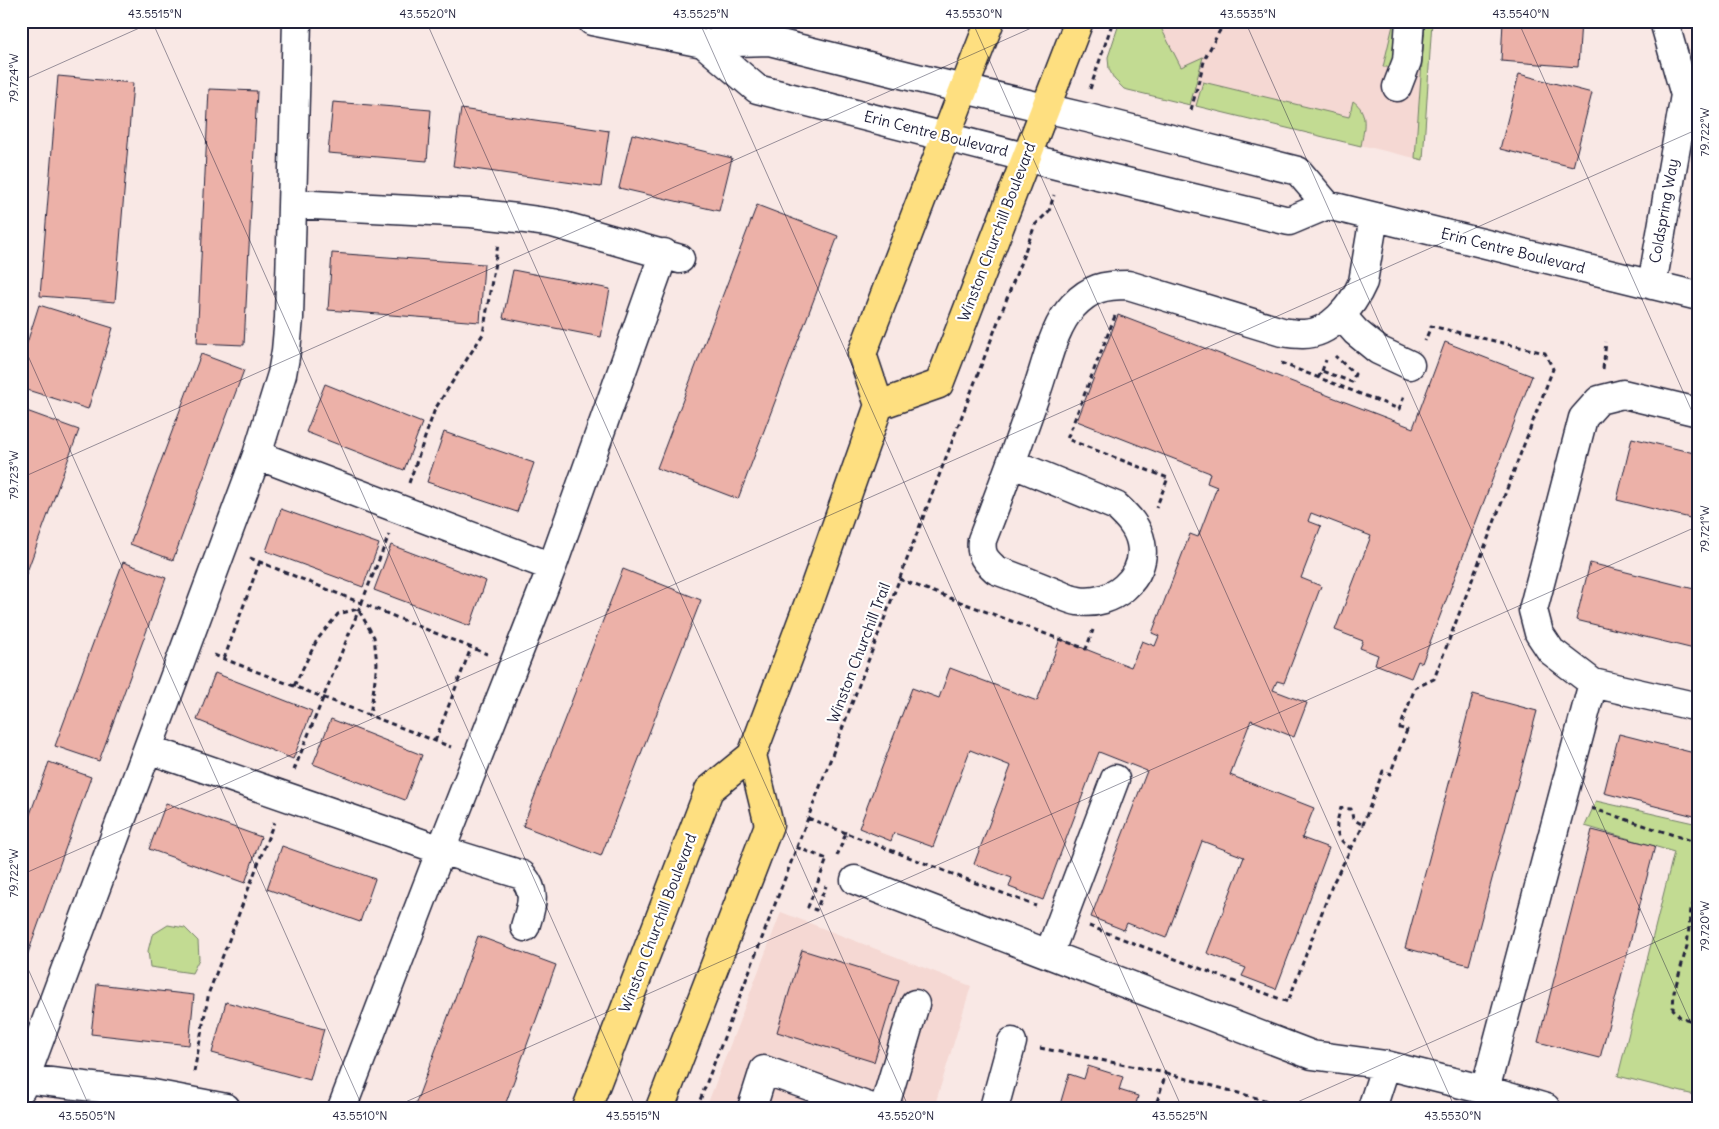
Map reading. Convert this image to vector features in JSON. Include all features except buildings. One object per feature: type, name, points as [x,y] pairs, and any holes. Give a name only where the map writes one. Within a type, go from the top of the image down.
[{"type":"main road","points":[[660,1108],[769,825],[752,756],[879,405],[862,354],[990,21]]},
{"type":"main road","name":"Winston Churchill Boulevard","points":[[879,405],[938,384],[1079,21]]},
{"type":"main road","name":"Winston Churchill Boulevard","points":[[587,1108],[709,790],[752,756]]},
{"type":"street","points":[[226,1108],[153,1094],[23,1084],[257,456],[282,374],[286,351],[293,204],[297,21]]},
{"type":"street","name":"Erin Centre Boulevard","points":[[592,21],[703,43],[769,41],[1045,108],[1298,171],[1327,205],[1698,296]]},
{"type":"street","points":[[1397,86],[1407,61],[1410,21]]},
{"type":"street","name":"Coldspring Way","points":[[1652,285],[1685,95],[1664,21]]},
{"type":"street","name":"Erin Centre Boulevard","points":[[703,43],[757,89],[1289,222],[1327,205]]},
{"type":"street","points":[[293,204],[502,216],[553,223],[672,256],[440,850],[342,1108]]},
{"type":"street","points":[[1012,463],[1116,506],[1128,516],[1137,529],[1142,544],[1141,560],[1132,580],[1122,590],[1103,600],[1079,601],[996,570],[986,561],[981,550],[982,540],[1012,463],[1061,321],[1077,302],[1094,290],[1108,285],[1128,286],[1282,332],[1304,335],[1325,328],[1341,315],[1352,302],[1363,282],[1374,217]]},
{"type":"street","points":[[1341,315],[1356,332],[1378,350],[1413,367]]},
{"type":"street","points":[[1698,412],[1623,394],[1599,400],[1583,418],[1533,610],[1539,633],[1551,651],[1593,683],[1698,707]]},
{"type":"street","points":[[257,456],[552,566]]},
{"type":"street","points":[[1485,1090],[1593,683]]},
{"type":"street","points":[[148,749],[440,850],[522,875],[529,884],[533,899],[525,927]]},
{"type":"street","points":[[1049,954],[1115,779]]},
{"type":"street","points":[[855,880],[1312,1055],[1386,1066],[1485,1090],[1546,1108]]},
{"type":"street","points":[[884,1108],[915,1004]]},
{"type":"street","points":[[994,1108],[1012,1042]]},
{"type":"street","points":[[1372,1108],[1386,1066]]},
{"type":"street","points":[[752,1108],[764,1070],[872,1108]]},
{"type":"path","points":[[1093,81],[1113,21]]},
{"type":"path","points":[[1191,110],[1205,58],[1225,21]]},
{"type":"path","name":"Winston Churchill Trail","points":[[697,1108],[1035,225],[1049,211]]},
{"type":"path","points":[[407,488],[435,409],[484,334],[502,216]]},
{"type":"path","points":[[1115,314],[1067,439],[1168,478],[1155,512]]},
{"type":"path","points":[[1082,924],[1288,1002],[1333,883],[1363,825],[1383,771],[1390,774],[1407,730],[1400,728],[1415,688],[1434,679],[1553,370],[1545,353],[1431,326],[1413,367],[1399,409],[1272,360]]},
{"type":"path","points":[[1603,370],[1606,342]]},
{"type":"path","points":[[1322,371],[1327,358]]},
{"type":"path","points":[[293,770],[390,534]]},
{"type":"path","points":[[223,546],[513,665]]},
{"type":"path","points":[[224,659],[260,562]]},
{"type":"path","points":[[899,580],[1086,649],[1094,627]]},
{"type":"path","points":[[294,686],[317,640],[338,614],[358,609]]},
{"type":"path","points":[[358,609],[374,637],[377,664],[370,716]]},
{"type":"path","points":[[187,644],[477,758]]},
{"type":"path","points":[[435,741],[471,648]]},
{"type":"path","points":[[1561,799],[1698,843]]},
{"type":"path","points":[[1352,849],[1343,844],[1338,835],[1336,824],[1342,808],[1350,810],[1353,819],[1363,825]]},
{"type":"path","points":[[195,1102],[192,1079],[209,992],[275,817]]},
{"type":"path","points":[[808,818],[846,833]]},
{"type":"path","points":[[1698,893],[1691,909],[1688,946],[1674,992],[1673,1009],[1680,1017],[1698,1023]]},
{"type":"path","points":[[1012,1042],[1166,1073],[1293,1108]]},
{"type":"path","points":[[1156,1108],[1166,1073]]},
{"type":"shaded area","points":[[1120,21],[1432,21],[1423,160],[1124,89],[1114,79],[1109,69],[1108,57]]},
{"type":"shaded area","points":[[781,912],[971,986],[934,1108],[706,1108]]},
{"type":"green space","points":[[1120,21],[1169,21],[1160,26],[1181,67],[1203,57],[1190,105],[1124,89],[1114,79],[1109,69],[1108,57]]},
{"type":"green space","points":[[1394,21],[1397,22],[1394,63],[1390,67],[1383,67]]},
{"type":"green space","points":[[1425,21],[1432,21],[1423,160],[1415,158]]},
{"type":"green space","points":[[1203,82],[1349,117],[1353,101],[1361,110],[1364,121],[1361,146],[1196,106]]},
{"type":"green space","points":[[1596,801],[1698,824],[1698,1096],[1618,1076],[1674,852],[1585,826]]},
{"type":"green space","points":[[168,925],[185,928],[198,941],[199,959],[192,973],[150,967],[148,951],[152,935]]}]
